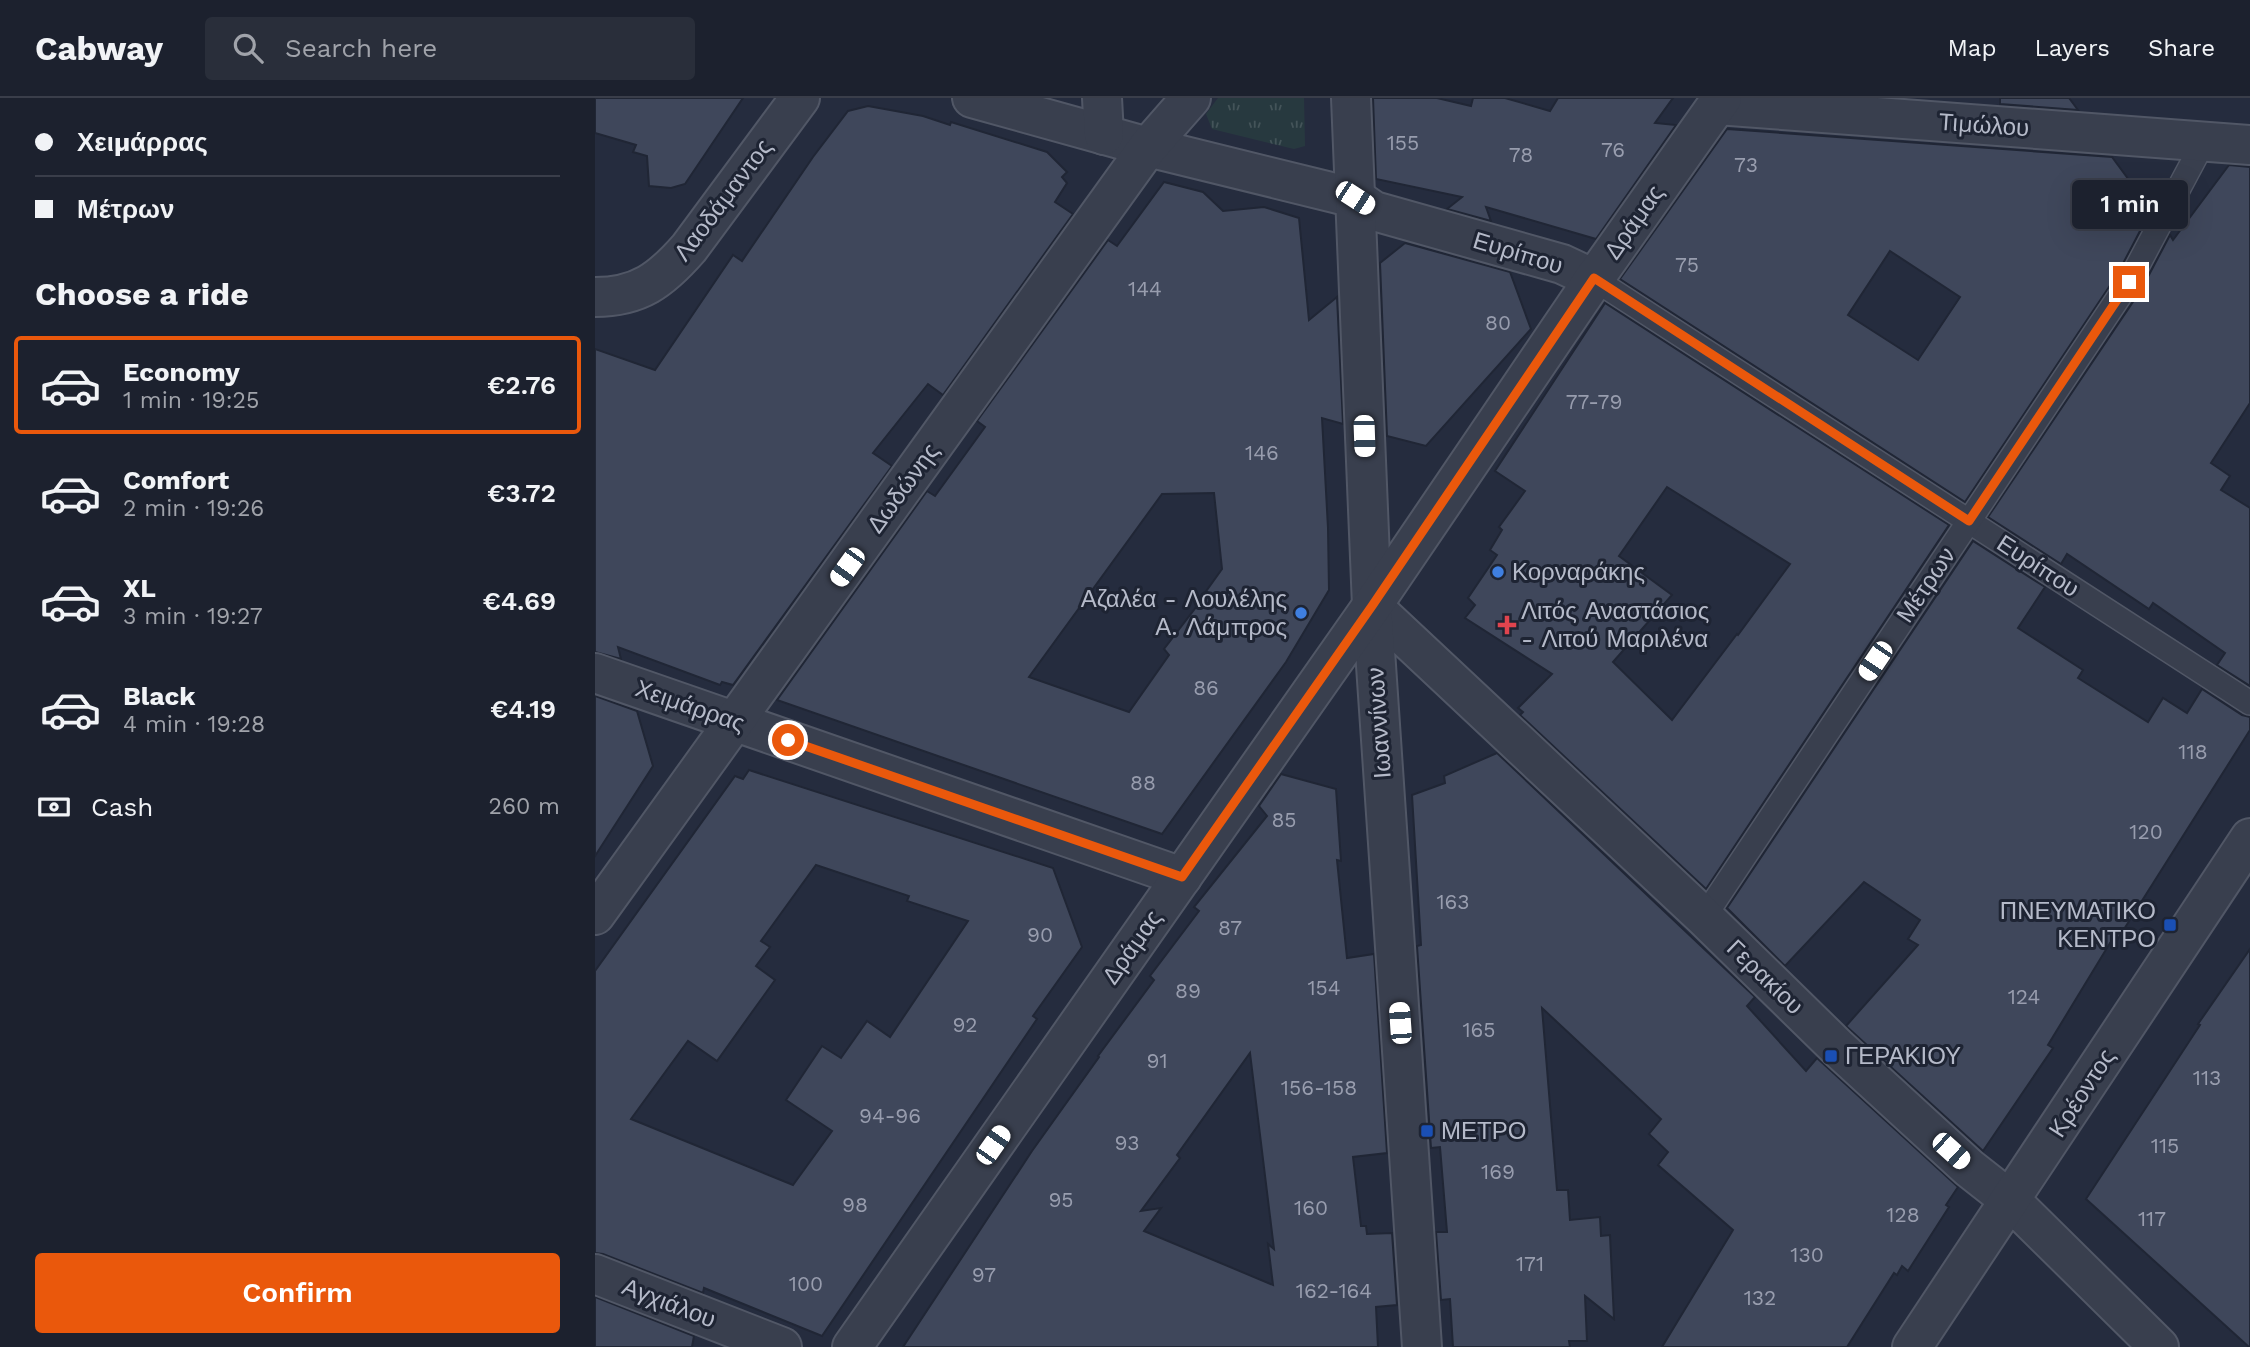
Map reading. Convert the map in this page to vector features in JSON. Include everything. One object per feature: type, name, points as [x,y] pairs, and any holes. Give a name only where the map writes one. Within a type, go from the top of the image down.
[{"type":"street","name":"Λαοδάμαντος","points":[[595,297],[620,296],[634,292],[672,268],[800,98]]},
{"type":"street","name":"Ευρίπου","points":[[972,98],[1103,117],[1148,147],[1355,198],[1374,211],[1562,264],[1594,278]]},
{"type":"street","name":"Δωδώνης","points":[[595,915],[1148,147],[1191,98]]},
{"type":"street","name":"Ιωαννίνων","points":[[1352,98],[1372,606],[1422,1347]]},
{"type":"street","name":"Τιμώλου","points":[[1720,102],[2250,145]]},
{"type":"street","name":"Δράμας","points":[[852,1347],[1372,606],[1594,278],[1720,102]]},
{"type":"street","name":"Γερακίου","points":[[1372,606],[1704,916],[1837,1048],[1969,1168],[2011,1201],[2159,1347]]},
{"type":"street","name":"Χειμάρρας","points":[[595,673],[1182,877]]},
{"type":"street","name":"Κρέοντος","points":[[1912,1347],[2250,838]]},
{"type":"street","name":"Αγχιάλου","points":[[595,1274],[782,1347]]},
{"type":"lane","name":"Μέτρων","points":[[1704,916],[2129,282],[2204,141]]},
{"type":"lane","name":"Ευρίπου","points":[[1594,278],[2250,703]]},
{"type":"green space","points":[[1218,98],[1304,98],[1305,146],[1294,149],[1212,129],[1206,114]]},
{"type":"building","points":[[595,98],[743,98],[685,184],[671,188],[649,186],[647,156],[633,152],[636,145],[595,133]]},
{"type":"building","points":[[1373,98],[1437,98],[1471,106],[1473,98],[1505,98],[1550,111],[1558,98],[1673,98],[1655,123],[1676,125],[1596,239],[1486,207],[1491,221],[1447,209],[1462,197],[1376,179]]},
{"type":"building","points":[[2000,98],[2069,98],[2078,110],[2000,104]]},
{"type":"building","points":[[868,106],[923,116],[950,125],[951,122],[1047,152],[1067,172],[1062,177],[1067,183],[1055,202],[1073,214],[943,395],[928,384],[873,453],[892,466],[733,685],[722,682],[720,685],[618,647],[621,659],[595,652],[595,349],[655,370],[733,255],[742,261],[848,111]]},
{"type":"building","points":[[1727,129],[2112,157],[2151,210],[2117,275],[1965,502],[1620,279]],"holes":[[[1890,251],[1960,297],[1918,360],[1848,315]]]},
{"type":"building","points":[[2229,165],[2250,167],[2250,403],[2211,463],[2230,476],[2221,490],[2250,508],[2250,686],[2217,665],[2225,653],[2153,603],[2149,609],[2067,554],[2061,564],[1988,517],[2141,290],[2170,235],[2173,240]]},
{"type":"building","points":[[1164,182],[1203,192],[1223,211],[1264,207],[1299,218],[1309,320],[1337,297],[1343,424],[1322,418],[1329,590],[1286,662],[1162,834],[777,700],[927,491],[935,496],[985,427],[977,421],[1108,240],[1117,246]],"holes":[[[1214,493],[1222,569],[1164,649],[1169,655],[1129,712],[1029,677],[1162,494]]]},
{"type":"building","points":[[1405,243],[1510,272],[1531,329],[1426,446],[1387,436],[1380,263]]},
{"type":"building","points":[[1605,303],[1949,525],[1706,889],[1520,715],[1523,712],[1518,708],[1552,674],[1465,618],[1475,605],[1468,598],[1497,555],[1490,550],[1502,530],[1499,527],[1525,491],[1495,471]],"holes":[[[1667,487],[1790,564],[1672,720],[1613,662],[1672,595],[1619,556]]]},
{"type":"building","points":[[1973,541],[2045,587],[2018,628],[2083,670],[2078,678],[2148,722],[2163,698],[2187,713],[2202,689],[2242,715],[2250,717],[2250,730],[2114,945],[2110,943],[2048,1045],[2053,1048],[1983,1151],[1846,1026],[1918,945],[1908,939],[1920,920],[1864,882],[1785,966],[1727,908]]},
{"type":"building","points":[[595,696],[637,711],[653,766],[595,856]]},
{"type":"building","points":[[1497,753],[1755,997],[1747,1006],[1806,1071],[1817,1058],[1958,1187],[1946,1205],[1949,1207],[1908,1271],[1902,1266],[1897,1275],[1894,1273],[1847,1347],[1662,1347],[1733,1230],[1658,1165],[1668,1152],[1649,1134],[1661,1119],[1542,1008],[1557,1190],[1568,1190],[1570,1220],[1600,1217],[1601,1236],[1610,1235],[1614,1319],[1585,1296],[1587,1341],[1569,1341],[1570,1347],[1453,1347],[1450,1299],[1441,1300],[1436,1232],[1447,1232],[1440,1147],[1431,1148],[1417,946],[1421,945],[1412,795],[1445,783],[1444,776]]},
{"type":"building","points":[[749,770],[1053,868],[1082,947],[1033,1016],[1037,1019],[822,1336],[704,1288],[703,1293],[595,1253],[595,971],[735,776],[743,779]],"holes":[[[816,865],[909,896],[907,901],[968,921],[890,1037],[867,1021],[841,1058],[822,1046],[786,1100],[832,1131],[793,1185],[631,1119],[688,1041],[717,1061],[775,980],[756,966],[770,947],[761,941]]]},
{"type":"building","points":[[1281,774],[1336,789],[1341,861],[1337,860],[1347,958],[1374,954],[1387,1153],[1353,1157],[1361,1226],[1366,1226],[1367,1234],[1392,1233],[1397,1305],[1376,1307],[1378,1347],[903,1347],[1032,1151],[1154,980],[1150,976],[1199,911],[1194,907],[1267,816],[1259,806]],"holes":[[[1250,1053],[1274,1249],[1268,1244],[1273,1285],[1144,1231],[1161,1208],[1141,1211],[1180,1158],[1177,1155]]]},
{"type":"building","points":[[2250,949],[2249,1347],[2086,1199],[2200,1025],[2198,1024]]},
{"type":"building","points":[[595,1297],[694,1336],[692,1347],[595,1347]]},
{"type":"place","name":"Κορναράκης","points":[[1498,572]]},
{"type":"place","name":"Αζαλέα - Λουλέλης Α. Λάμπρος","points":[[1301,613]]},
{"type":"place","name":"Λιτός Αναστάσιος - Λιτού Μαριλένα","points":[[1507,625]]},
{"type":"place","name":"ΠΝΕΥΜΑΤΙΚΟ ΚΕΝΤΡΟ","points":[[2170,925]]},
{"type":"place","name":"ΓΕΡΑΚΙΟΥ","points":[[1831,1056]]},
{"type":"place","name":"ΜΕΤΡΟ","points":[[1427,1131]]},
{"type":"route","points":[[788,740],[1182,877],[1372,606],[1594,278],[1969,521],[2129,282]]}]
